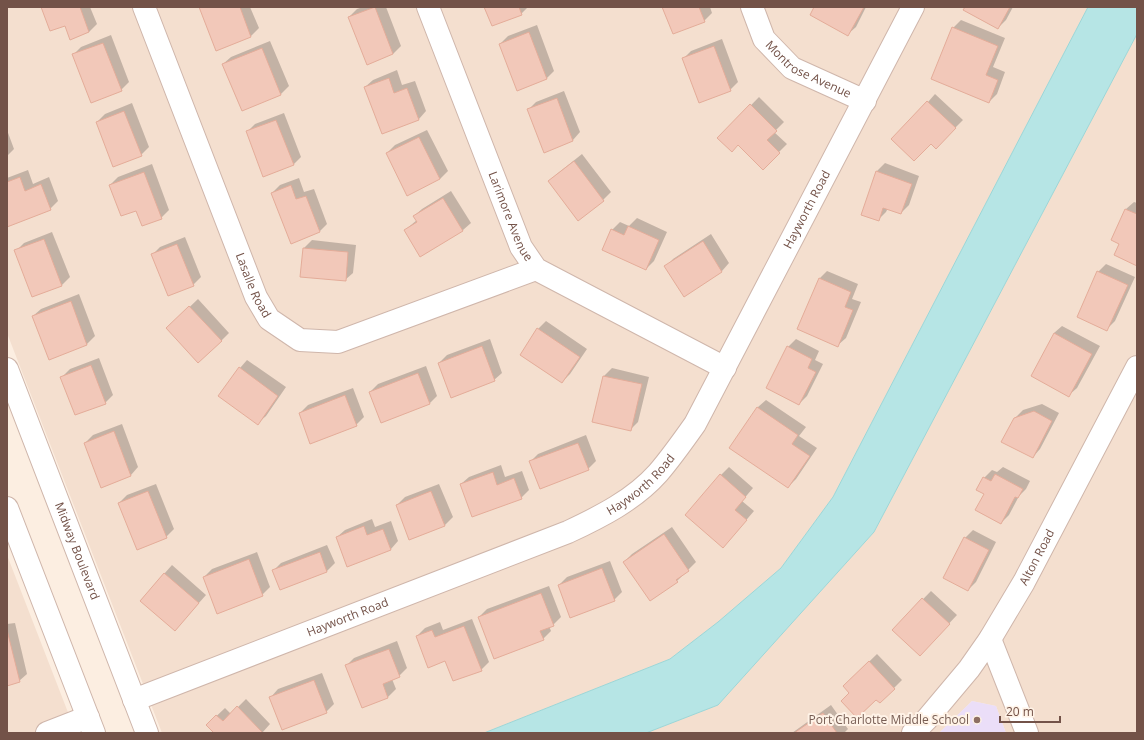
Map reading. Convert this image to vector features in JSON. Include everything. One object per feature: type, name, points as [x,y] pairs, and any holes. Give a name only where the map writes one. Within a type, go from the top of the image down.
[{"type":"street","name":"Lasalle Road","points":[[144,7],[256,297],[269,318],[294,336],[300,340],[338,342],[536,269]]},
{"type":"street","name":"Larimore Avenue","points":[[428,7],[521,247],[536,269],[725,368]]},
{"type":"street","name":"Montrose Avenue","points":[[752,7],[764,39],[792,68],[865,101]]},
{"type":"street","name":"Hayworth Road","points":[[134,700],[568,532],[600,517],[637,492],[657,474],[695,424],[913,7]]},
{"type":"street","name":"Alton Road","points":[[913,733],[927,719],[969,669],[990,639],[1024,582],[1137,367]]},
{"type":"street","name":"Midway Boulevard","points":[[7,369],[147,733]]},
{"type":"street","points":[[7,508],[91,725],[47,733]]},
{"type":"street","points":[[990,639],[1027,733]]},
{"type":"shaded area","points":[[7,7],[1088,7],[833,497],[781,568],[718,622],[670,659],[484,733],[162,733],[7,333]]},
{"type":"shaded area","points":[[1137,34],[1137,733],[1006,733],[996,706],[972,701],[939,733],[646,733],[718,705],[874,532]]},
{"type":"shaded area","points":[[7,555],[76,733],[7,733]]},
{"type":"shaded area","name":"Port Charlotte Middle School","points":[[972,701],[996,706],[1006,733],[939,733]]},
{"type":"water","points":[[1088,7],[1137,7],[1137,34],[874,532],[718,705],[646,733],[484,733],[670,659],[718,622],[781,568],[833,497]]},
{"type":"building","points":[[41,7],[80,7],[89,32],[70,40],[65,26],[50,31]]},
{"type":"building","points":[[199,7],[240,7],[251,37],[216,51]]},
{"type":"building","points":[[375,7],[393,54],[367,65],[348,17]]},
{"type":"building","points":[[484,7],[519,7],[522,15],[492,26]]},
{"type":"building","points":[[662,7],[699,7],[705,22],[673,34]]},
{"type":"building","points":[[814,7],[864,7],[848,36],[810,15]]},
{"type":"building","points":[[965,7],[1010,7],[998,29],[963,10]]},
{"type":"building","points":[[952,27],[998,46],[986,75],[998,80],[989,103],[931,79]]},
{"type":"building","points":[[529,32],[547,79],[517,91],[499,44]]},
{"type":"building","points":[[103,43],[122,91],[91,103],[72,54]]},
{"type":"building","points":[[714,46],[731,91],[699,103],[682,58]]},
{"type":"building","points":[[262,48],[281,95],[242,111],[222,64]]},
{"type":"building","points":[[389,78],[394,93],[407,88],[419,120],[382,134],[364,87]]},
{"type":"building","points":[[557,98],[573,141],[544,153],[527,109]]},
{"type":"building","points":[[927,101],[956,128],[936,149],[931,144],[914,161],[891,139]]},
{"type":"building","points":[[750,104],[777,131],[767,140],[780,153],[763,170],[738,145],[732,152],[717,138]]},
{"type":"building","points":[[124,111],[142,156],[113,167],[96,122]]},
{"type":"building","points":[[276,120],[294,165],[263,177],[246,131]]},
{"type":"building","points":[[419,137],[440,179],[407,196],[386,153]]},
{"type":"building","points":[[574,161],[604,201],[578,221],[548,181]]},
{"type":"building","points":[[876,171],[912,184],[901,214],[883,208],[879,221],[861,215]]},
{"type":"building","points":[[144,172],[162,219],[142,226],[136,211],[121,216],[109,185]]},
{"type":"building","points":[[20,177],[25,191],[41,184],[51,210],[7,227],[7,182]]},
{"type":"building","points":[[291,185],[296,199],[306,196],[320,232],[291,244],[271,193]]},
{"type":"building","points":[[443,198],[463,231],[420,257],[404,230],[417,222],[413,216]]},
{"type":"building","points":[[1125,209],[1137,214],[1137,266],[1114,255],[1119,244],[1111,240]]},
{"type":"building","points":[[628,226],[659,240],[646,270],[602,250],[611,229],[624,235]]},
{"type":"building","points":[[44,239],[62,286],[32,297],[14,250]]},
{"type":"building","points":[[703,241],[722,272],[684,297],[664,266]]},
{"type":"building","points":[[177,244],[194,286],[168,296],[151,254]]},
{"type":"building","points":[[303,248],[348,252],[346,281],[300,277]]},
{"type":"building","points":[[1097,271],[1128,285],[1107,331],[1077,317]]},
{"type":"building","points":[[819,278],[851,292],[845,307],[853,310],[838,347],[797,329]]},
{"type":"building","points":[[71,301],[87,345],[49,360],[32,316]]},
{"type":"building","points":[[189,306],[222,341],[198,363],[166,328]]},
{"type":"building","points":[[537,328],[580,357],[562,383],[520,355]]},
{"type":"building","points":[[1054,333],[1092,354],[1069,397],[1031,376]]},
{"type":"building","points":[[482,346],[495,381],[451,398],[438,363]]},
{"type":"building","points":[[787,346],[812,359],[808,368],[816,372],[799,405],[766,388]]},
{"type":"building","points":[[91,365],[106,404],[75,415],[60,377]]},
{"type":"building","points":[[239,367],[278,396],[258,425],[218,396]]},
{"type":"building","points":[[418,373],[430,404],[381,423],[369,392]]},
{"type":"building","points":[[603,376],[642,384],[631,431],[592,422]]},
{"type":"building","points":[[345,395],[357,426],[310,444],[299,413]]},
{"type":"building","points":[[757,407],[798,435],[792,444],[810,456],[788,488],[729,448]]},
{"type":"building","points":[[1034,411],[1052,421],[1033,458],[1001,442],[1014,418]]},
{"type":"building","points":[[114,431],[131,476],[101,488],[84,443]]},
{"type":"building","points":[[578,443],[589,470],[540,489],[529,461]]},
{"type":"building","points":[[493,472],[497,485],[514,478],[522,499],[472,517],[460,484]]},
{"type":"building","points":[[720,474],[746,497],[735,510],[747,520],[723,548],[685,515]]},
{"type":"building","points":[[995,474],[1023,489],[1018,498],[1015,497],[1001,524],[975,510],[984,494],[976,490],[983,477],[991,481]]},
{"type":"building","points":[[148,491],[167,538],[137,550],[118,503]]},
{"type":"building","points":[[431,491],[445,526],[409,540],[396,505]]},
{"type":"building","points":[[364,526],[367,535],[383,529],[391,550],[347,567],[336,537]]},
{"type":"building","points":[[664,534],[689,571],[676,580],[678,582],[650,601],[623,562]]},
{"type":"building","points":[[964,537],[989,550],[968,591],[943,578]]},
{"type":"building","points":[[320,552],[327,572],[280,590],[272,570]]},
{"type":"building","points":[[249,559],[263,596],[217,614],[203,577]]},
{"type":"building","points":[[602,568],[615,601],[570,618],[558,585]]},
{"type":"building","points":[[164,573],[199,603],[175,631],[140,601]]},
{"type":"building","points":[[541,593],[554,626],[540,631],[544,640],[494,659],[478,617]]},
{"type":"building","points":[[922,598],[950,624],[920,656],[892,630]]},
{"type":"building","points":[[464,626],[482,671],[453,681],[445,661],[428,668],[416,636],[432,630],[435,637]]},
{"type":"building","points":[[7,630],[20,682],[7,686]]},
{"type":"building","points":[[389,649],[400,677],[383,684],[388,698],[362,708],[345,665]]},
{"type":"building","points":[[869,661],[895,689],[880,703],[876,700],[857,718],[841,701],[849,693],[843,686]]},
{"type":"building","points":[[314,680],[327,713],[282,730],[269,697]]},
{"type":"building","points":[[237,706],[263,733],[214,733],[206,725],[216,715],[223,721]]},
{"type":"building","points":[[823,713],[837,733],[794,733]]},
{"type":"place","name":"Port Charlotte Middle School","points":[[977,720]]}]
